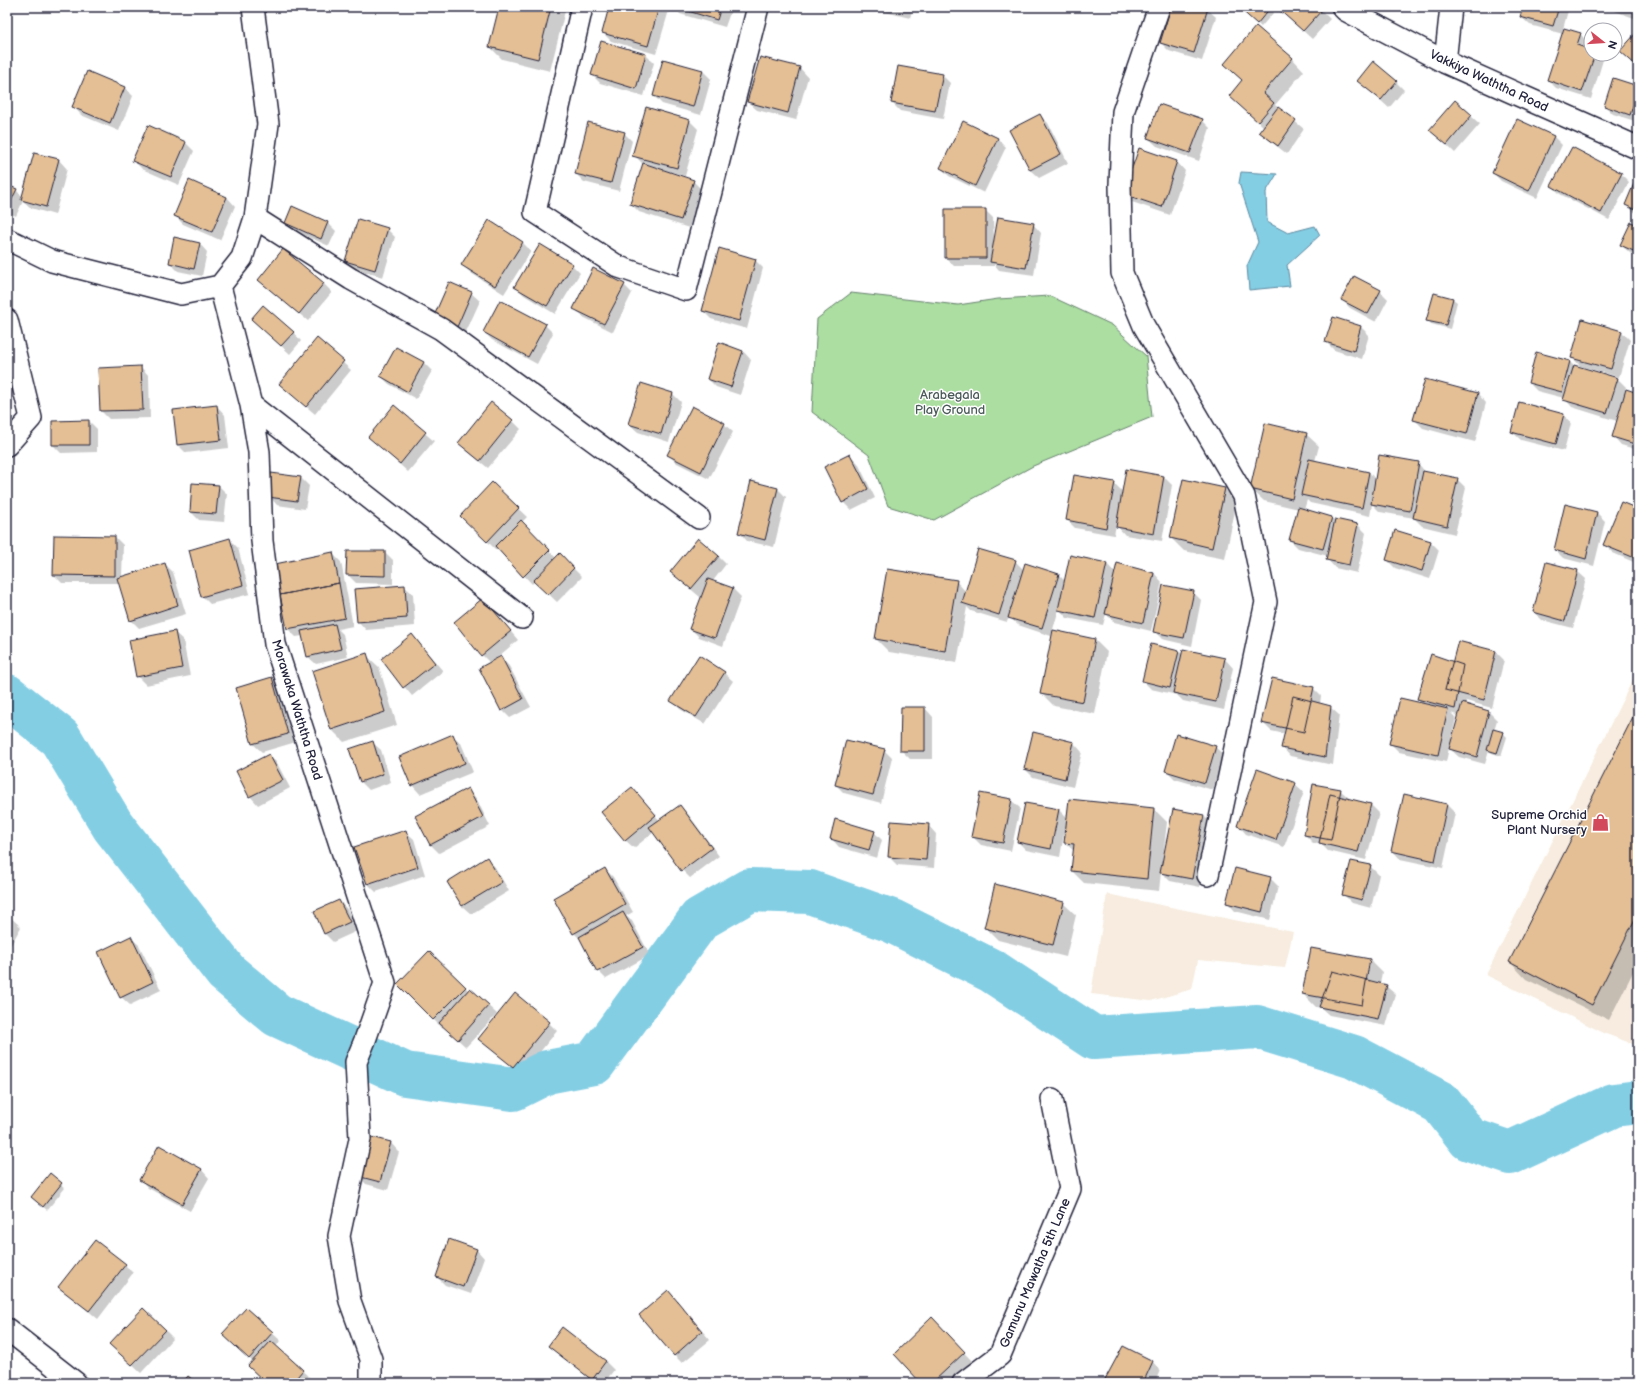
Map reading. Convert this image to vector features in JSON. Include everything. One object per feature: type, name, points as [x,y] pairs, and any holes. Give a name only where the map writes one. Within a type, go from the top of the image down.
[{"type":"street","points":[[7,239],[52,261],[182,294],[220,286],[242,258],[255,218],[268,124],[253,7]]},
{"type":"street","points":[[582,7],[535,212],[619,267],[686,290],[758,7]]},
{"type":"street","points":[[1159,7],[1123,112],[1120,185],[1122,273],[1144,326],[1244,496],[1266,602],[1208,875]]},
{"type":"street","name":"Vakkiya Waththa Road","points":[[1343,7],[1346,10],[1445,62],[1638,148]]},
{"type":"street","points":[[1445,62],[1451,7]]},
{"type":"street","points":[[255,218],[351,279],[442,329],[699,518]]},
{"type":"street","name":"Morawaka Waththa Road","points":[[220,286],[252,405],[259,452],[262,541],[275,644],[385,983],[366,1040],[356,1062],[360,1139],[339,1236],[350,1301],[372,1359],[371,1383]]},
{"type":"street","points":[[7,320],[31,418],[7,446]]},
{"type":"street","points":[[252,405],[522,618]]},
{"type":"street","name":"Gamunu Mawatha 5th Lane","points":[[963,1383],[1000,1355],[1070,1189],[1052,1099]]},
{"type":"street","points":[[7,1329],[76,1383]]},
{"type":"shaded area","name":"Supreme Orchid Plant Nursery","points":[[1638,669],[1638,1046],[1606,1034],[1486,975]]},
{"type":"shaded area","points":[[1107,894],[1293,932],[1285,968],[1198,960],[1192,989],[1151,1001],[1091,994]]},
{"type":"green space","name":"Arabegala Play Ground","points":[[851,293],[958,305],[998,299],[1050,296],[1112,325],[1146,356],[1152,417],[1033,466],[934,520],[888,506],[869,455],[812,412],[817,319]]},
{"type":"water","points":[[1241,172],[1277,174],[1266,192],[1267,222],[1288,233],[1315,226],[1320,235],[1287,265],[1290,286],[1249,290],[1247,266],[1258,242],[1239,183]]},
{"type":"building","points":[[499,7],[551,7],[538,59],[489,47]]},
{"type":"building","points":[[609,7],[659,7],[648,46],[602,33]]},
{"type":"building","points":[[675,7],[721,7],[717,20]]},
{"type":"building","points":[[1171,7],[1208,8],[1194,53],[1160,43]]},
{"type":"building","points":[[1238,7],[1271,7],[1257,24]]},
{"type":"building","points":[[1276,7],[1319,7],[1322,10],[1303,31]]},
{"type":"building","points":[[1523,7],[1559,7],[1553,26],[1520,17]]},
{"type":"building","points":[[1256,26],[1293,58],[1263,93],[1274,103],[1258,122],[1229,96],[1242,80],[1224,64]]},
{"type":"building","points":[[1564,28],[1581,33],[1577,45],[1583,47],[1583,62],[1592,62],[1582,92],[1547,80]]},
{"type":"building","points":[[1638,31],[1638,67],[1623,54],[1623,48]]},
{"type":"building","points":[[601,41],[646,54],[636,89],[591,75]]},
{"type":"building","points":[[760,57],[800,67],[788,113],[747,102]]},
{"type":"building","points":[[663,59],[703,70],[693,107],[653,96]]},
{"type":"building","points":[[1373,61],[1397,81],[1381,100],[1357,81]]},
{"type":"building","points":[[898,66],[943,74],[935,111],[891,103]]},
{"type":"building","points":[[87,71],[125,87],[110,123],[72,107]]},
{"type":"building","points":[[1613,78],[1638,86],[1638,91],[1630,115],[1604,106]]},
{"type":"building","points":[[1455,100],[1472,115],[1447,145],[1429,130]]},
{"type":"building","points":[[1159,104],[1203,119],[1190,153],[1147,138]]},
{"type":"building","points":[[646,107],[690,120],[677,168],[632,156]]},
{"type":"building","points":[[1278,107],[1296,120],[1278,146],[1259,132]]},
{"type":"building","points":[[1040,114],[1061,154],[1030,170],[1009,130]]},
{"type":"building","points":[[1517,119],[1554,136],[1529,191],[1492,173]]},
{"type":"building","points":[[963,121],[998,138],[975,186],[940,168]]},
{"type":"building","points":[[588,122],[625,132],[611,183],[575,174]]},
{"type":"building","points":[[148,125],[186,142],[171,177],[132,161]]},
{"type":"building","points":[[1572,147],[1622,173],[1601,213],[1551,186]]},
{"type":"building","points":[[1139,148],[1177,161],[1162,207],[1123,194]]},
{"type":"building","points":[[34,153],[59,159],[46,207],[21,200]]},
{"type":"building","points":[[643,163],[694,180],[681,220],[630,204]]},
{"type":"building","points":[[1638,174],[1638,211],[1625,205]]},
{"type":"building","points":[[189,180],[227,197],[212,232],[174,216]]},
{"type":"building","points":[[7,185],[17,189],[7,209]]},
{"type":"building","points":[[292,206],[328,222],[321,239],[285,223]]},
{"type":"building","points":[[945,209],[986,209],[986,258],[945,258]]},
{"type":"building","points":[[998,217],[1034,223],[1026,268],[990,262]]},
{"type":"building","points":[[358,219],[388,228],[375,270],[345,261]]},
{"type":"building","points":[[489,220],[523,242],[495,286],[461,265]]},
{"type":"building","points":[[1631,222],[1638,225],[1638,253],[1620,245]]},
{"type":"building","points":[[174,237],[200,243],[194,269],[169,263]]},
{"type":"building","points":[[540,244],[573,264],[547,306],[514,287]]},
{"type":"building","points":[[719,248],[756,259],[739,321],[702,311]]},
{"type":"building","points":[[283,249],[324,283],[299,314],[258,280]]},
{"type":"building","points":[[593,268],[625,284],[604,324],[573,309]]},
{"type":"building","points":[[1354,276],[1381,290],[1368,314],[1341,300]]},
{"type":"building","points":[[449,282],[472,292],[457,327],[434,316]]},
{"type":"building","points":[[1434,293],[1453,298],[1446,325],[1426,321]]},
{"type":"building","points":[[500,300],[546,324],[528,357],[483,332]]},
{"type":"building","points":[[263,305],[294,332],[281,346],[251,319]]},
{"type":"building","points":[[1333,317],[1361,326],[1354,351],[1325,342]]},
{"type":"building","points":[[1582,319],[1622,331],[1611,369],[1571,358]]},
{"type":"building","points":[[317,338],[344,361],[306,407],[279,384]]},
{"type":"building","points":[[719,342],[743,351],[731,387],[707,379]]},
{"type":"building","points":[[396,347],[424,362],[408,392],[380,376]]},
{"type":"building","points":[[1536,352],[1570,361],[1562,392],[1528,383]]},
{"type":"building","points":[[1574,365],[1618,378],[1607,413],[1563,400]]},
{"type":"building","points":[[141,366],[143,410],[100,411],[98,368]]},
{"type":"building","points":[[1425,379],[1478,393],[1467,434],[1413,420]]},
{"type":"building","points":[[641,383],[673,393],[661,434],[628,424]]},
{"type":"building","points":[[1626,389],[1638,393],[1638,445],[1612,437]]},
{"type":"building","points":[[491,402],[513,420],[480,461],[458,443]]},
{"type":"building","points":[[1519,402],[1564,414],[1556,444],[1511,432]]},
{"type":"building","points":[[217,405],[221,440],[177,445],[173,410]]},
{"type":"building","points":[[394,405],[426,432],[400,464],[368,437]]},
{"type":"building","points":[[692,406],[725,423],[701,472],[667,455]]},
{"type":"building","points":[[89,420],[89,445],[52,445],[52,421]]},
{"type":"building","points":[[1265,423],[1307,433],[1292,499],[1250,489]]},
{"type":"building","points":[[850,454],[868,489],[842,503],[824,467]]},
{"type":"building","points":[[1379,455],[1419,462],[1410,511],[1371,504]]},
{"type":"building","points":[[1309,459],[1369,472],[1362,508],[1301,495]]},
{"type":"building","points":[[1126,469],[1164,476],[1154,534],[1116,527]]},
{"type":"building","points":[[1423,471],[1458,478],[1447,526],[1413,518]]},
{"type":"building","points":[[271,473],[301,477],[297,501],[268,497]]},
{"type":"building","points":[[1074,475],[1115,482],[1106,528],[1066,520]]},
{"type":"building","points":[[1183,479],[1225,488],[1212,548],[1170,538]]},
{"type":"building","points":[[751,481],[778,488],[765,540],[738,533]]},
{"type":"building","points":[[492,482],[519,508],[487,542],[460,516]]},
{"type":"building","points":[[192,483],[219,485],[216,514],[190,512]]},
{"type":"building","points":[[1621,502],[1638,509],[1638,550],[1635,558],[1603,545]]},
{"type":"building","points":[[1565,504],[1597,512],[1586,559],[1554,550]]},
{"type":"building","points":[[1298,507],[1332,517],[1323,549],[1289,540]]},
{"type":"building","points":[[1335,519],[1358,524],[1349,565],[1326,560]]},
{"type":"building","points":[[521,520],[550,550],[523,577],[495,546]]},
{"type":"building","points":[[1395,530],[1431,541],[1422,571],[1386,560]]},
{"type":"building","points":[[54,535],[115,536],[115,576],[53,575]]},
{"type":"building","points":[[230,538],[243,585],[201,597],[189,550]]},
{"type":"building","points":[[698,538],[719,556],[691,589],[670,572]]},
{"type":"building","points":[[978,549],[1016,560],[999,615],[962,603]]},
{"type":"building","points":[[347,551],[385,551],[385,576],[346,575]]},
{"type":"building","points":[[333,552],[339,583],[280,595],[275,564]]},
{"type":"building","points":[[560,553],[574,568],[548,595],[533,581]]},
{"type":"building","points":[[1070,555],[1107,563],[1095,618],[1058,610]]},
{"type":"building","points":[[1546,562],[1578,570],[1565,621],[1533,612]]},
{"type":"building","points":[[165,563],[178,605],[130,621],[117,578]]},
{"type":"building","points":[[1025,563],[1059,574],[1042,628],[1008,618]]},
{"type":"building","points":[[1117,563],[1154,573],[1143,623],[1105,614]]},
{"type":"building","points":[[887,569],[957,580],[945,651],[875,639]]},
{"type":"building","points":[[708,579],[733,588],[715,638],[689,629]]},
{"type":"building","points":[[339,583],[345,618],[287,629],[280,595]]},
{"type":"building","points":[[405,585],[407,618],[357,622],[354,589]]},
{"type":"building","points":[[1163,585],[1194,591],[1184,638],[1153,632]]},
{"type":"building","points":[[483,598],[511,631],[481,656],[454,622]]},
{"type":"building","points":[[335,624],[341,649],[307,657],[301,631]]},
{"type":"building","points":[[1053,630],[1095,639],[1083,702],[1040,694]]},
{"type":"building","points":[[175,631],[182,668],[136,677],[129,640]]},
{"type":"building","points":[[412,634],[435,663],[403,688],[381,659]]},
{"type":"building","points":[[1458,641],[1496,651],[1484,700],[1445,690]]},
{"type":"building","points":[[1151,644],[1179,651],[1170,688],[1142,681]]},
{"type":"building","points":[[1183,649],[1225,658],[1216,702],[1173,693]]},
{"type":"building","points":[[367,653],[385,712],[331,730],[312,671]]},
{"type":"building","points":[[1431,654],[1463,665],[1455,709],[1417,699]]},
{"type":"building","points":[[699,655],[725,672],[696,717],[670,701]]},
{"type":"building","points":[[501,656],[523,699],[501,711],[479,668]]},
{"type":"building","points":[[272,677],[288,734],[252,744],[236,688]]},
{"type":"building","points":[[1272,678],[1314,687],[1304,732],[1261,723]]},
{"type":"building","points":[[1293,696],[1331,706],[1325,757],[1281,748]]},
{"type":"building","points":[[1400,698],[1448,709],[1438,755],[1389,744]]},
{"type":"building","points":[[1462,703],[1489,711],[1477,757],[1449,749]]},
{"type":"building","points":[[901,707],[925,707],[925,751],[900,751]]},
{"type":"building","name":"Supreme Orchid Plant Nursery","points":[[1638,707],[1638,913],[1592,1005],[1509,962]]},
{"type":"building","points":[[1493,729],[1504,732],[1497,753],[1487,750]]},
{"type":"building","points":[[1033,732],[1074,742],[1065,779],[1024,769]]},
{"type":"building","points":[[453,734],[465,763],[411,786],[399,757]]},
{"type":"building","points":[[1176,734],[1216,746],[1205,783],[1165,771]]},
{"type":"building","points":[[846,740],[885,749],[873,795],[835,785]]},
{"type":"building","points":[[373,741],[383,774],[360,782],[349,749]]},
{"type":"building","points":[[269,754],[283,780],[249,797],[236,771]]},
{"type":"building","points":[[1257,769],[1296,783],[1276,840],[1237,826]]},
{"type":"building","points":[[1313,784],[1341,789],[1331,840],[1304,835]]},
{"type":"building","points":[[632,787],[656,815],[625,841],[601,812]]},
{"type":"building","points":[[468,788],[483,817],[430,845],[415,816]]},
{"type":"building","points":[[980,793],[1012,799],[1003,843],[971,837]]},
{"type":"building","points":[[1330,794],[1371,804],[1358,852],[1319,843]]},
{"type":"building","points":[[1404,794],[1447,804],[1435,861],[1391,851]]},
{"type":"building","points":[[1069,799],[1154,808],[1147,879],[1071,871],[1074,844],[1064,843]]},
{"type":"building","points":[[1025,803],[1059,809],[1051,849],[1017,842]]},
{"type":"building","points":[[680,805],[712,848],[681,871],[649,827]]},
{"type":"building","points":[[1173,809],[1204,815],[1192,879],[1160,873]]},
{"type":"building","points":[[835,819],[875,831],[869,850],[830,839]]},
{"type":"building","points":[[891,821],[929,824],[926,860],[888,857]]},
{"type":"building","points":[[406,830],[418,867],[367,884],[354,847]]},
{"type":"building","points":[[487,857],[502,882],[462,906],[447,882]]},
{"type":"building","points":[[1351,861],[1371,865],[1362,900],[1342,895]]},
{"type":"building","points":[[605,868],[625,904],[573,934],[553,898]]},
{"type":"building","points":[[1235,868],[1271,877],[1262,912],[1226,903]]},
{"type":"building","points":[[995,884],[1064,902],[1053,945],[984,928]]},
{"type":"building","points":[[339,900],[350,922],[324,934],[314,911]]},
{"type":"building","points":[[623,912],[643,947],[597,972],[579,937]]},
{"type":"building","points":[[131,936],[153,982],[120,998],[98,952]]},
{"type":"building","points":[[1311,948],[1370,959],[1362,1005],[1302,994]]},
{"type":"building","points":[[429,951],[466,987],[433,1020],[397,984]]},
{"type":"building","points":[[1332,971],[1387,985],[1378,1019],[1319,1007]]},
{"type":"building","points":[[470,988],[489,1005],[458,1040],[439,1023]]},
{"type":"building","points":[[515,993],[550,1022],[513,1067],[478,1039]]},
{"type":"building","points":[[368,1136],[391,1142],[380,1182],[357,1176]]},
{"type":"building","points":[[159,1145],[202,1169],[182,1204],[139,1180]]},
{"type":"building","points":[[50,1173],[62,1183],[43,1207],[31,1197]]},
{"type":"building","points":[[449,1239],[477,1249],[463,1287],[436,1277]]},
{"type":"building","points":[[95,1240],[126,1264],[89,1311],[58,1287]]},
{"type":"building","points":[[668,1290],[702,1331],[674,1356],[639,1315]]},
{"type":"building","points":[[143,1308],[166,1330],[132,1365],[109,1344]]},
{"type":"building","points":[[246,1308],[273,1332],[249,1359],[222,1334]]},
{"type":"building","points":[[932,1317],[965,1352],[932,1383],[921,1383],[894,1354]]},
{"type":"building","points":[[562,1327],[606,1361],[592,1380],[548,1346]]},
{"type":"building","points":[[271,1341],[303,1370],[292,1383],[266,1383],[248,1366]]},
{"type":"building","points":[[1123,1346],[1153,1361],[1143,1383],[1103,1383]]},
{"type":"building","points":[[188,1376],[197,1383],[182,1383]]},
{"type":"waterway","points":[[7,696],[60,738],[113,826],[226,972],[277,1015],[405,1074],[513,1089],[547,1072],[594,1063],[700,919],[750,890],[810,892],[892,921],[992,971],[1094,1038],[1257,1027],[1354,1057],[1441,1103],[1469,1139],[1510,1153],[1614,1105],[1638,1102]]},
{"type":"place","name":"Supreme Orchid Plant Nursery","points":[[1600,822]]}]
